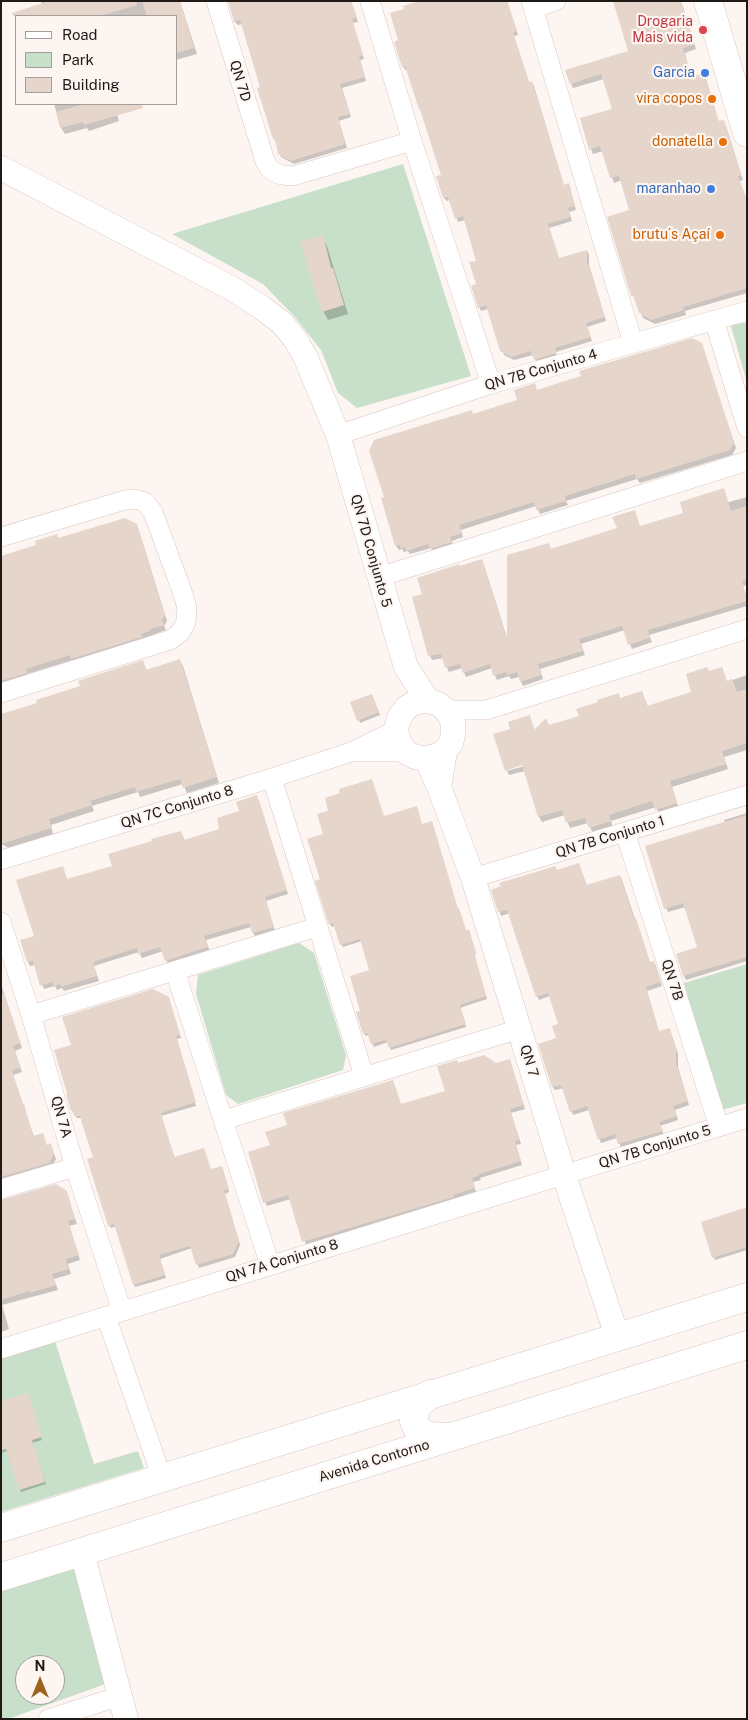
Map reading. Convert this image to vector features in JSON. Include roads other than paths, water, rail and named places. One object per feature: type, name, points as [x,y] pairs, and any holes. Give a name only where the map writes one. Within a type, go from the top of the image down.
[{"type":"main road","points":[[708,1],[737,70],[745,118]]},
{"type":"main road","points":[[1,1528],[747,1297]]},
{"type":"main road","name":"Avenida Contorno","points":[[1,1578],[747,1345]]},
{"type":"main road","points":[[430,1394],[415,1408],[414,1421],[418,1430],[427,1436],[450,1437]]},
{"type":"street","name":"QN 7D","points":[[216,1],[265,161],[274,172],[293,176],[412,141]]},
{"type":"street","points":[[556,1],[533,5],[633,342]]},
{"type":"street","points":[[373,2],[412,141],[491,384]]},
{"type":"street","name":"QN 7D Conjunto 5","points":[[1,168],[231,288],[261,307],[282,324],[295,339],[305,356],[338,435],[406,667],[427,706],[453,722],[433,749]]},
{"type":"street","name":"QN 7B Conjunto 4","points":[[338,435],[491,384],[747,311]]},
{"type":"street","points":[[714,320],[747,428]]},
{"type":"street","points":[[379,578],[747,461]]},
{"type":"street","points":[[1,537],[125,500],[135,499],[146,502],[152,512],[187,608],[186,622],[180,633],[170,640],[1,693]]},
{"type":"street","points":[[486,710],[427,706],[399,718],[396,730],[399,742],[433,749],[486,710],[747,629]]},
{"type":"street","name":"QN 7C Conjunto 8","points":[[1,860],[272,778],[351,752],[396,730]]},
{"type":"street","name":"QN 7C Conjunto 8","points":[[351,752],[433,749]]},
{"type":"street","name":"QN 7","points":[[433,749],[439,787],[473,878],[564,1175],[618,1336]]},
{"type":"street","points":[[272,778],[364,1076]]},
{"type":"street","name":"QN 7B Conjunto 1","points":[[473,878],[747,795]]},
{"type":"street","name":"QN 7B","points":[[624,832],[718,1127]]},
{"type":"street","name":"QN 7A","points":[[1,922],[31,1015],[114,1314],[162,1478]]},
{"type":"street","points":[[31,1015],[317,927]]},
{"type":"street","points":[[175,971],[270,1265]]},
{"type":"street","points":[[224,1120],[519,1029]]},
{"type":"street","name":"QN 7B Conjunto 5","points":[[564,1175],[747,1118]]},
{"type":"street","points":[[1,1189],[75,1168]]},
{"type":"street","name":"QN 7A Conjunto 8","points":[[1,1349],[564,1175]]},
{"type":"street","points":[[48,1719],[123,1708],[82,1552]]},
{"type":"place","name":"Drogaria Mais vida","points":[[703,30]]},
{"type":"place","name":"Garcia","points":[[705,73]]},
{"type":"place","name":"vira copos","points":[[712,99]]},
{"type":"place","name":"donatella","points":[[723,142]]},
{"type":"place","name":"maranhao","points":[[711,189]]},
{"type":"place","name":"brutu´s Açaí","points":[[720,235]]}]
